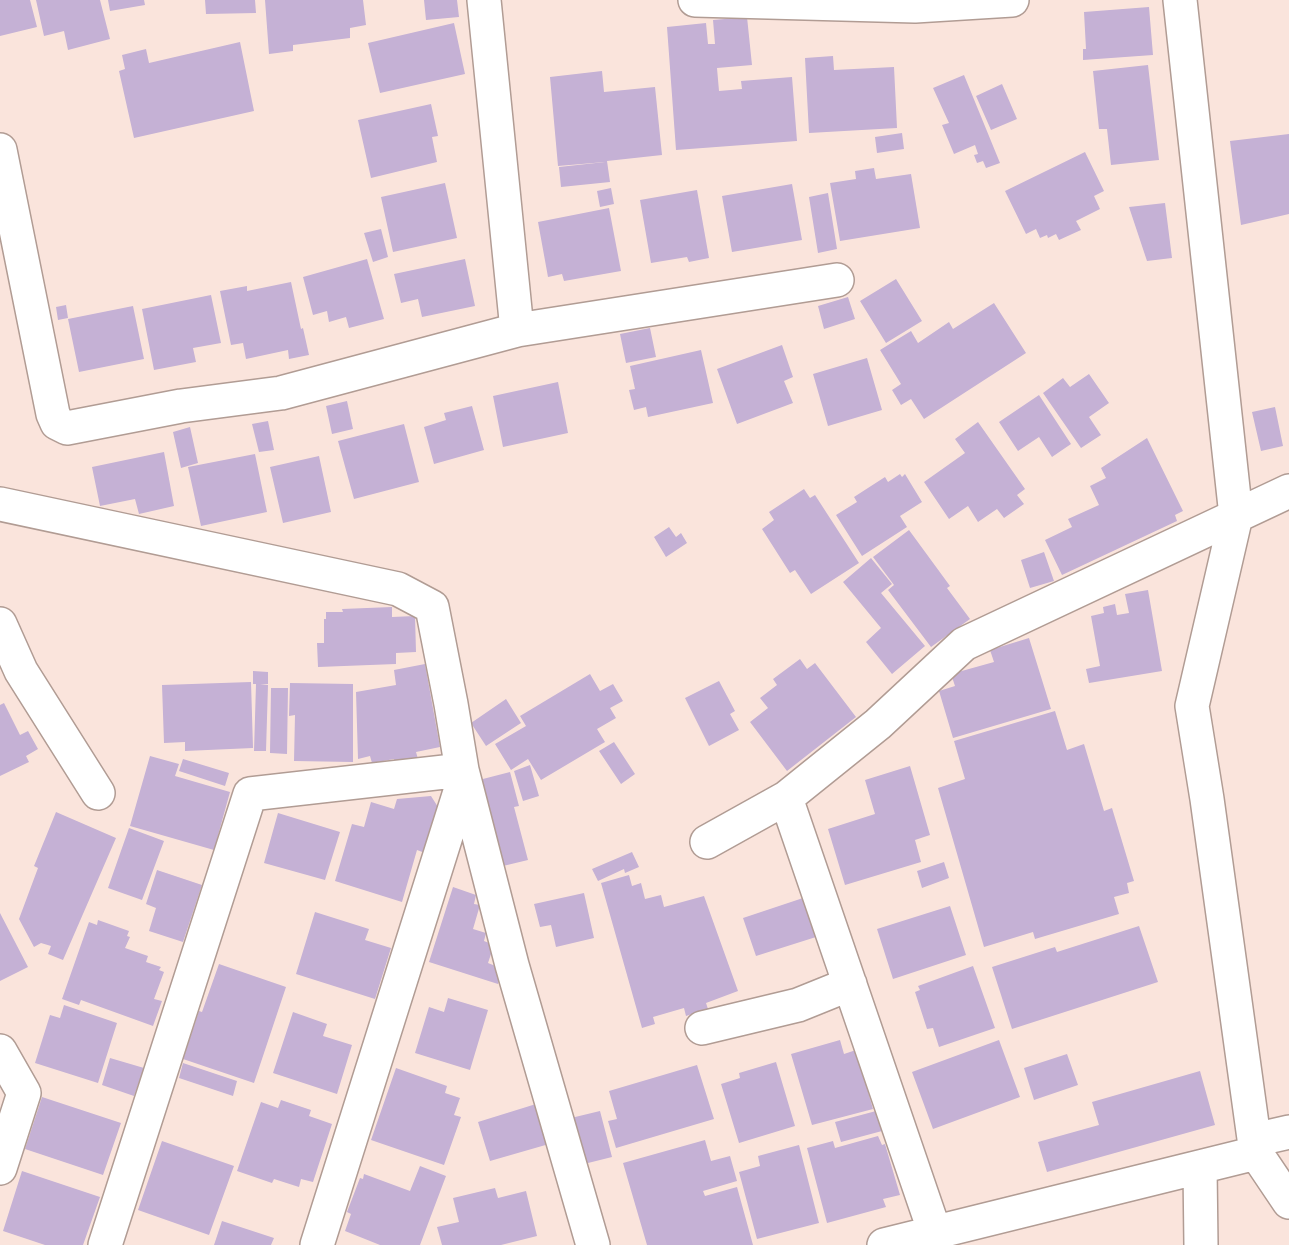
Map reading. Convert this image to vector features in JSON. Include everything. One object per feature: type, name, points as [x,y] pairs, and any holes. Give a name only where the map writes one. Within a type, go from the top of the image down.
[{"type":"street","points":[[484,0],[517,330]]},
{"type":"street","points":[[695,0],[915,6],[1012,0]]},
{"type":"street","points":[[1180,0],[1236,516],[1192,706],[1255,1147],[1289,1202]]},
{"type":"street","points":[[0,150],[53,414],[57,423],[67,428],[181,406],[281,393],[517,330],[837,280]]},
{"type":"street","points":[[707,842],[786,798],[878,724],[964,644],[1289,491]]},
{"type":"street","points":[[0,504],[398,589],[432,607],[463,775],[512,965],[593,1245]]},
{"type":"street","points":[[0,624],[21,670],[98,793]]},
{"type":"street","points":[[105,1245],[250,794],[463,775]]},
{"type":"street","points":[[317,1245],[463,775]]},
{"type":"street","points":[[786,798],[935,1233]]},
{"type":"street","points":[[702,1028],[798,1005],[850,984]]},
{"type":"street","points":[[0,1051],[24,1093],[0,1168]]},
{"type":"street","points":[[884,1245],[1200,1168],[1289,1132]]},
{"type":"street","points":[[1200,1168],[1201,1245]]},
{"type":"building","points":[[0,0],[30,0],[37,27],[0,36]]},
{"type":"building","points":[[36,0],[100,0],[110,39],[68,50],[64,31],[44,36]]},
{"type":"building","points":[[108,0],[144,0],[145,5],[110,11]]},
{"type":"building","points":[[205,0],[255,0],[256,13],[206,14]]},
{"type":"building","points":[[265,0],[363,0],[366,25],[350,28],[350,38],[293,45],[293,51],[269,54]]},
{"type":"building","points":[[424,0],[457,0],[459,17],[426,20]]},
{"type":"building","points":[[1149,7],[1153,55],[1083,60],[1083,49],[1086,49],[1084,12]]},
{"type":"building","points":[[747,17],[752,65],[717,68],[719,91],[742,89],[741,81],[792,77],[797,141],[676,150],[667,27],[706,23],[708,44],[715,44],[713,20]]},
{"type":"building","points":[[454,23],[465,74],[380,93],[368,43]]},
{"type":"building","points":[[240,42],[254,111],[134,138],[119,71],[125,69],[122,55],[146,49],[149,63]]},
{"type":"building","points":[[833,56],[834,70],[894,67],[897,128],[809,133],[805,58]]},
{"type":"building","points":[[1148,65],[1159,160],[1111,165],[1107,129],[1099,129],[1093,71]]},
{"type":"building","points":[[602,71],[604,92],[655,87],[662,155],[607,161],[610,182],[561,187],[559,167],[605,162],[558,166],[550,77]]},
{"type":"building","points":[[964,75],[1000,163],[986,168],[983,161],[977,163],[974,155],[978,154],[975,145],[954,154],[942,125],[949,123],[933,88]]},
{"type":"building","points":[[1002,84],[1017,119],[991,130],[976,96]]},
{"type":"building","points":[[431,104],[438,136],[432,137],[437,162],[371,178],[358,120]]},
{"type":"building","points":[[902,133],[904,149],[877,153],[875,137]]},
{"type":"building","points":[[1289,134],[1289,214],[1241,225],[1230,141]]},
{"type":"building","points":[[1085,152],[1104,191],[1094,196],[1100,209],[1076,221],[1081,230],[1059,240],[1056,234],[1048,238],[1047,235],[1040,238],[1036,229],[1026,234],[1005,191]]},
{"type":"building","points":[[874,168],[876,179],[911,174],[920,228],[840,241],[830,183],[856,179],[855,171]]},
{"type":"building","points":[[445,183],[457,238],[393,252],[381,197]]},
{"type":"building","points":[[792,184],[802,240],[732,252],[722,196]]},
{"type":"building","points":[[611,188],[614,204],[600,207],[597,191]]},
{"type":"building","points":[[697,190],[709,258],[689,262],[687,257],[651,263],[640,200]]},
{"type":"building","points":[[828,193],[837,249],[818,253],[809,197]]},
{"type":"building","points":[[1165,203],[1172,258],[1147,261],[1129,207]]},
{"type":"building","points":[[609,208],[621,271],[564,281],[562,274],[548,277],[538,222]]},
{"type":"building","points":[[381,229],[388,257],[373,262],[364,233]]},
{"type":"building","points":[[367,259],[384,319],[349,328],[346,317],[329,322],[327,311],[313,315],[303,277]]},
{"type":"building","points":[[465,259],[475,306],[422,317],[418,299],[401,303],[394,274]]},
{"type":"building","points":[[896,279],[922,321],[886,343],[860,301]]},
{"type":"building","points":[[291,282],[309,355],[289,359],[288,350],[246,359],[243,343],[231,345],[220,291],[247,286],[247,291]]},
{"type":"building","points":[[211,295],[221,343],[193,348],[196,362],[154,370],[142,309]]},
{"type":"building","points":[[848,297],[855,319],[824,329],[818,306]]},
{"type":"building","points":[[994,303],[1026,353],[924,419],[911,399],[901,405],[892,390],[901,384],[880,350],[911,331],[918,343],[949,322],[953,329]]},
{"type":"building","points":[[66,305],[68,318],[58,320],[56,307]]},
{"type":"building","points":[[133,306],[144,359],[79,372],[68,319]]},
{"type":"building","points":[[650,328],[656,357],[626,363],[620,334]]},
{"type":"building","points":[[782,345],[793,377],[784,381],[793,403],[737,424],[717,369]]},
{"type":"building","points":[[701,350],[713,403],[648,417],[646,407],[634,410],[629,390],[635,389],[630,366]]},
{"type":"building","points":[[867,358],[882,410],[828,426],[813,374]]},
{"type":"building","points":[[1089,374],[1109,403],[1089,417],[1101,435],[1081,448],[1043,393],[1063,378],[1070,387]]},
{"type":"building","points":[[558,382],[568,433],[503,447],[493,396]]},
{"type":"building","points":[[1039,395],[1071,444],[1052,457],[1039,437],[1018,451],[999,422]]},
{"type":"building","points":[[347,401],[353,429],[332,434],[326,406]]},
{"type":"building","points":[[472,406],[484,450],[434,464],[424,427],[446,420],[444,413]]},
{"type":"building","points":[[1275,407],[1283,446],[1261,451],[1252,412]]},
{"type":"building","points":[[268,421],[274,450],[259,452],[252,424]]},
{"type":"building","points":[[978,422],[1025,489],[1017,495],[1024,504],[1004,518],[997,509],[978,522],[968,506],[949,519],[924,482],[965,453],[955,439]]},
{"type":"building","points":[[404,424],[419,482],[354,499],[338,441]]},
{"type":"building","points":[[190,427],[198,463],[181,468],[173,432]]},
{"type":"building","points":[[1147,438],[1183,511],[1175,515],[1177,521],[1062,575],[1045,540],[1072,527],[1068,519],[1099,505],[1090,486],[1106,478],[1101,468]]},
{"type":"building","points":[[164,452],[174,506],[139,514],[135,499],[100,506],[92,467]]},
{"type":"building","points":[[255,454],[267,512],[201,526],[188,467]]},
{"type":"building","points":[[319,456],[331,512],[283,523],[270,467]]},
{"type":"building","points":[[900,474],[902,477],[905,474],[922,502],[900,516],[907,527],[862,556],[836,515],[857,502],[854,497],[885,477],[888,482]]},
{"type":"building","points":[[804,489],[810,498],[815,495],[859,563],[811,594],[795,570],[790,573],[762,529],[774,520],[769,512]]},
{"type":"building","points":[[669,527],[676,537],[681,533],[687,543],[666,557],[654,537]]},
{"type":"building","points":[[909,530],[950,586],[947,588],[970,619],[931,647],[888,590],[894,585],[873,557]]},
{"type":"building","points":[[1044,552],[1054,581],[1030,588],[1021,560]]},
{"type":"building","points":[[871,558],[892,584],[881,593],[925,646],[892,674],[866,642],[881,628],[843,582]]},
{"type":"building","points":[[1148,590],[1162,671],[1089,683],[1086,669],[1100,666],[1091,616],[1104,613],[1103,607],[1115,604],[1117,615],[1129,613],[1125,594]]},
{"type":"building","points":[[392,607],[392,617],[415,616],[416,652],[396,653],[396,664],[318,667],[317,643],[324,643],[326,612]]},
{"type":"building","points":[[1029,638],[1051,709],[953,738],[939,691],[955,686],[951,674],[994,662],[990,650]]},
{"type":"building","points":[[800,659],[807,669],[815,663],[856,717],[787,771],[750,722],[768,708],[760,698],[777,685],[773,679]]},
{"type":"building","points":[[425,664],[440,747],[416,752],[418,759],[395,763],[394,759],[372,763],[370,756],[358,759],[356,692],[396,685],[394,670]]},
{"type":"building","points":[[253,671],[268,672],[268,684],[260,685],[268,685],[266,751],[254,751],[256,684],[253,684]]},
{"type":"building","points":[[590,674],[600,691],[613,684],[623,701],[610,708],[616,718],[597,729],[605,742],[541,780],[528,759],[511,770],[495,744],[526,726],[520,716]]},
{"type":"building","points":[[719,681],[735,711],[730,714],[739,730],[709,746],[685,698]]},
{"type":"building","points":[[251,682],[253,748],[185,751],[185,742],[164,743],[162,685]]},
{"type":"building","points":[[290,683],[353,684],[353,762],[294,761],[295,715],[289,716]]},
{"type":"building","points":[[271,688],[288,688],[287,754],[270,753]]},
{"type":"building","points":[[506,699],[521,723],[486,746],[471,723]]},
{"type":"building","points":[[4,703],[20,735],[28,731],[38,749],[26,756],[29,762],[0,776],[0,705]]},
{"type":"building","points":[[1055,711],[1067,750],[1084,744],[1104,811],[1112,808],[1134,881],[1127,883],[1129,893],[1114,897],[1119,914],[1035,939],[1033,932],[984,947],[938,788],[965,779],[954,741]]},
{"type":"building","points":[[614,742],[635,774],[621,784],[599,751]]},
{"type":"building","points":[[150,756],[179,764],[175,776],[230,792],[214,850],[130,826]]},
{"type":"building","points":[[183,759],[229,773],[225,786],[179,771]]},
{"type":"building","points":[[530,765],[539,796],[523,801],[514,771]]},
{"type":"building","points":[[910,766],[930,835],[915,840],[921,862],[845,885],[828,829],[875,814],[865,780]]},
{"type":"building","points":[[510,772],[519,806],[514,807],[528,860],[503,866],[479,780]]},
{"type":"building","points":[[431,796],[438,807],[425,853],[417,850],[402,902],[335,881],[352,824],[364,827],[371,802],[394,809],[397,799]]},
{"type":"building","points":[[56,812],[116,838],[63,960],[48,954],[51,946],[41,943],[34,947],[19,919],[38,868],[34,866]]},
{"type":"building","points":[[278,813],[340,832],[325,880],[264,863]]},
{"type":"building","points":[[129,828],[164,841],[142,900],[108,888]]},
{"type":"building","points":[[632,852],[639,867],[625,873],[624,869],[598,881],[592,869]]},
{"type":"building","points":[[944,862],[949,878],[922,888],[917,871]]},
{"type":"building","points":[[157,870],[202,885],[183,942],[149,931],[156,908],[146,904]]},
{"type":"building","points":[[629,875],[632,886],[641,883],[645,899],[661,895],[664,907],[704,896],[738,991],[706,1003],[708,1009],[686,1016],[684,1008],[653,1017],[655,1024],[642,1028],[601,883]]},
{"type":"building","points":[[453,887],[476,895],[474,904],[480,905],[473,929],[486,933],[484,941],[494,945],[488,963],[503,969],[498,984],[429,962]]},
{"type":"building","points":[[584,893],[594,938],[556,947],[551,925],[540,927],[534,904]]},
{"type":"building","points":[[803,898],[816,937],[756,956],[743,918]]},
{"type":"building","points":[[950,906],[966,955],[893,979],[877,929]]},
{"type":"building","points":[[315,912],[369,929],[365,940],[391,948],[375,999],[296,974]]},
{"type":"building","points":[[0,913],[28,967],[0,981]]},
{"type":"building","points":[[98,920],[129,931],[127,936],[130,937],[125,948],[148,956],[146,962],[161,967],[159,970],[164,972],[154,999],[162,1001],[153,1026],[81,1000],[79,1005],[62,999],[89,922],[97,925]]},
{"type":"building","points":[[1139,926],[1158,982],[1012,1029],[992,967],[1055,947],[1057,952]]},
{"type":"building","points":[[219,964],[286,987],[254,1083],[183,1059],[199,1011],[202,1012]]},
{"type":"building","points":[[973,966],[995,1028],[939,1047],[933,1028],[927,1029],[915,992],[920,990],[918,986]]},
{"type":"building","points":[[448,998],[488,1010],[470,1070],[415,1053],[429,1007],[444,1012]]},
{"type":"building","points":[[64,1005],[117,1023],[98,1083],[35,1063],[50,1015],[60,1018]]},
{"type":"building","points":[[293,1012],[327,1024],[323,1036],[352,1045],[337,1094],[273,1073]]},
{"type":"building","points":[[840,1040],[844,1054],[856,1050],[873,1109],[812,1125],[791,1054]]},
{"type":"building","points":[[999,1040],[1020,1097],[933,1129],[912,1072]]},
{"type":"building","points":[[1067,1054],[1078,1085],[1034,1100],[1024,1068]]},
{"type":"building","points":[[110,1058],[144,1068],[134,1096],[102,1085]]},
{"type":"building","points":[[776,1062],[795,1126],[739,1143],[721,1084],[740,1078],[739,1073]]},
{"type":"building","points":[[183,1063],[237,1081],[233,1096],[179,1078]]},
{"type":"building","points":[[697,1065],[714,1119],[616,1148],[608,1121],[617,1119],[609,1091]]},
{"type":"building","points":[[396,1068],[447,1086],[445,1093],[460,1098],[454,1115],[461,1117],[444,1165],[371,1140]]},
{"type":"building","points":[[1200,1071],[1215,1125],[1047,1172],[1038,1142],[1099,1125],[1092,1102]]},
{"type":"building","points":[[42,1097],[121,1123],[103,1175],[25,1149]]},
{"type":"building","points":[[281,1100],[311,1110],[309,1116],[332,1124],[313,1182],[301,1179],[299,1187],[274,1179],[272,1183],[237,1171],[261,1102],[278,1108]]},
{"type":"building","points":[[536,1104],[549,1144],[490,1161],[478,1122]]},
{"type":"building","points":[[600,1111],[612,1157],[584,1164],[571,1118]]},
{"type":"building","points":[[876,1111],[882,1131],[841,1142],[835,1122]]},
{"type":"building","points":[[878,1136],[882,1145],[885,1144],[900,1195],[883,1199],[886,1207],[827,1223],[807,1148],[833,1141],[835,1148]]},
{"type":"building","points":[[705,1140],[711,1161],[730,1156],[737,1181],[703,1191],[705,1196],[737,1187],[753,1245],[647,1245],[623,1163]]},
{"type":"building","points":[[162,1141],[234,1166],[209,1235],[138,1210]]},
{"type":"building","points":[[799,1145],[819,1223],[757,1239],[739,1172],[760,1166],[758,1156]]},
{"type":"building","points":[[420,1166],[446,1176],[420,1245],[380,1245],[345,1231],[351,1214],[347,1212],[360,1178],[363,1179],[364,1174],[410,1191]]},
{"type":"building","points":[[22,1171],[100,1197],[83,1245],[45,1245],[3,1231]]},
{"type":"building","points":[[495,1188],[498,1198],[526,1191],[537,1236],[501,1245],[442,1245],[437,1227],[459,1222],[453,1198]]},
{"type":"building","points":[[222,1221],[274,1238],[271,1245],[214,1245]]}]
